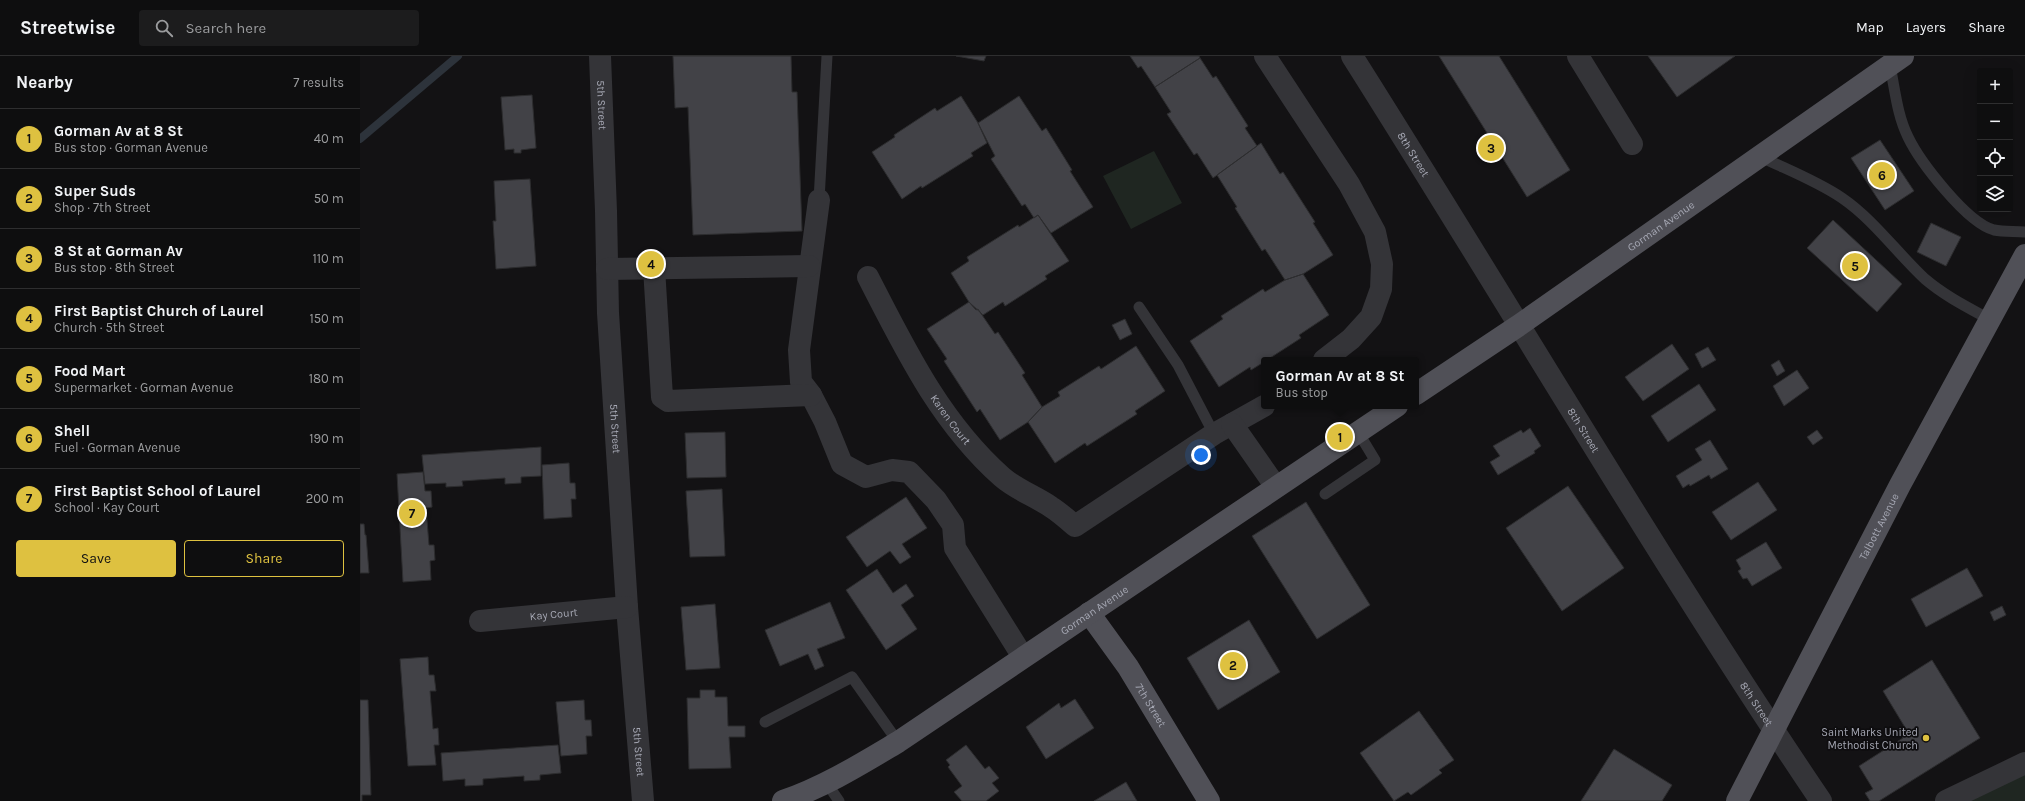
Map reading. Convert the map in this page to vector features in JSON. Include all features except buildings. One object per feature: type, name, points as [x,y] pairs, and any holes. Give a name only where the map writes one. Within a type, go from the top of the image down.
[{"type":"main road","name":"Gorman Avenue","points":[[1419,392],[1518,326],[1897,61]]},
{"type":"main road","name":"Talbott Avenue","points":[[1737,801],[1900,485],[2025,255]]},
{"type":"main road","name":"Gorman Avenue","points":[[783,801],[857,767],[898,742],[1393,409]]},
{"type":"main road","name":"7th Street","points":[[1089,613],[1128,667],[1209,801]]},
{"type":"street","name":"5th Street","points":[[600,56],[609,320],[627,607],[643,801]]},
{"type":"street","points":[[1265,56],[1349,184],[1375,232],[1382,264],[1381,288],[1371,317],[1351,339],[1328,357]]},
{"type":"street","name":"8th Street","points":[[1352,56],[1518,326],[1774,731],[1821,801]]},
{"type":"street","points":[[1578,56],[1632,144]]},
{"type":"street","points":[[819,200],[799,350],[801,382],[811,396],[834,442],[842,464],[866,477],[892,470],[909,472],[936,500],[953,525],[955,548],[1023,657]]},
{"type":"street","points":[[607,269],[809,266]]},
{"type":"street","points":[[654,268],[662,397],[668,401],[811,396]]},
{"type":"street","name":"Karen Court","points":[[868,277],[930,393],[964,437],[985,462],[1004,478],[1026,494],[1050,506],[1074,526],[1223,429]]},
{"type":"street","points":[[1261,408],[1223,429],[1276,487]]},
{"type":"street","name":"Kay Court","points":[[480,621],[627,607]]},
{"type":"street","points":[[1946,801],[2025,763]]},
{"type":"lane","points":[[819,200],[827,56]]},
{"type":"lane","points":[[1897,61],[1901,118],[1907,137],[1916,152],[1943,187],[1968,213],[1983,225],[1994,230],[2025,232]]},
{"type":"lane","points":[[1760,157],[1823,186],[1842,198],[1863,214],[1925,278],[1950,298],[1990,319]]},
{"type":"lane","points":[[1139,307],[1223,429]]},
{"type":"lane","points":[[1325,494],[1375,460],[1358,432]]},
{"type":"lane","points":[[765,722],[852,677],[898,742]]},
{"type":"lane","points":[[826,782],[839,801]]},
{"type":"shaded area","points":[[1154,151],[1182,203],[1131,229],[1103,176]]},
{"type":"shaded area","points":[[2025,764],[2025,801],[1946,801]]},
{"type":"waterway","points":[[360,139],[458,56]]},
{"type":"place","name":"8 St at Gorman Av","points":[[1491,148]]},
{"type":"place","name":"Shell","points":[[1882,175]]},
{"type":"place","name":"First Baptist Church of Laurel","points":[[651,264]]},
{"type":"place","name":"Food Mart","points":[[1855,266]]},
{"type":"place","name":"Gorman Av at 8 St","points":[[1340,437]]},
{"type":"place","name":"First Baptist School of Laurel","points":[[412,513]]},
{"type":"place","name":"Super Suds","points":[[1233,665]]},
{"type":"place","name":"Saint Marks United Methodist Church","points":[[1926,738]]}]
